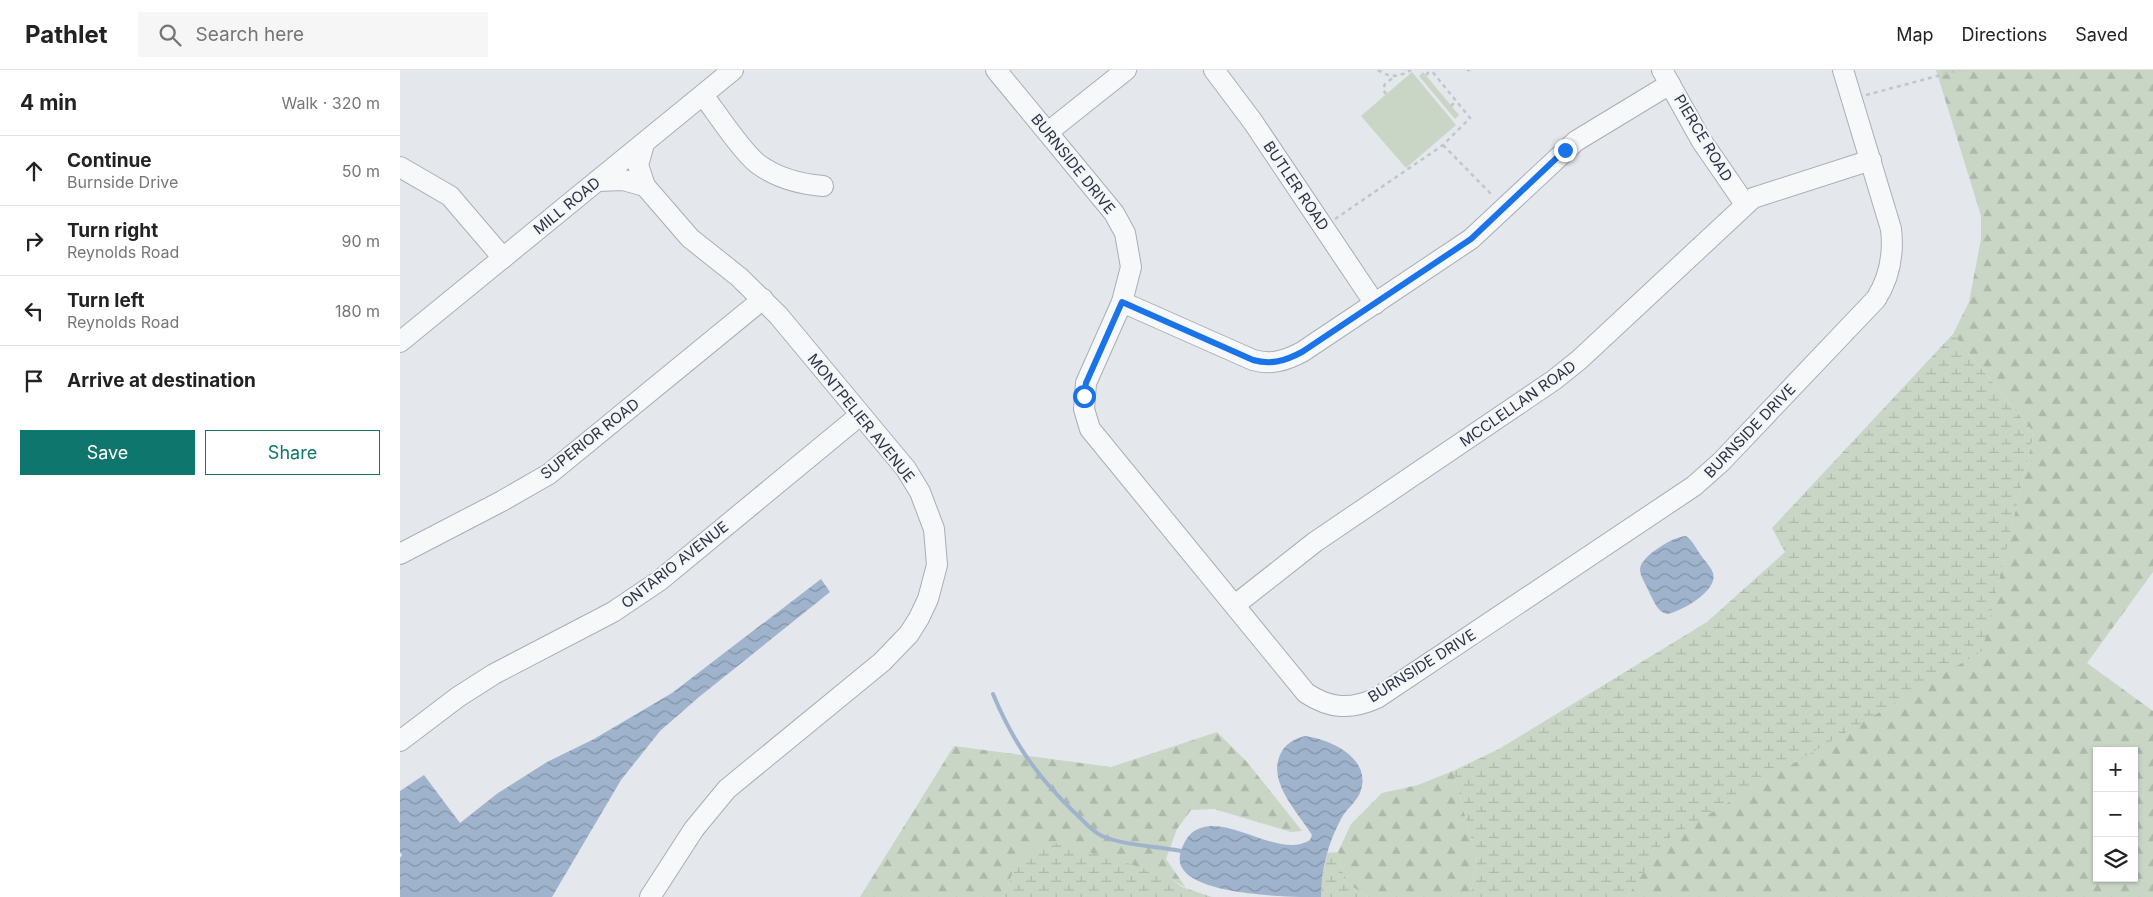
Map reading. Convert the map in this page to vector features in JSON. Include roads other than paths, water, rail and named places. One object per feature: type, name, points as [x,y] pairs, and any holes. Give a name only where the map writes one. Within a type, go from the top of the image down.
[{"type":"street","name":"MILL ROAD","points":[[400,342],[733,70]]},
{"type":"street","name":"BURNSIDE DRIVE","points":[[996,70],[1114,213],[1125,233],[1131,267],[1122,302],[1086,383],[1084,396],[1086,420],[1102,446],[1306,693],[1320,702],[1340,707],[1360,705],[1377,698],[1681,496],[1721,462],[1859,318],[1881,291],[1890,268],[1892,234],[1844,70]]},
{"type":"street","points":[[1048,132],[1126,70]]},
{"type":"street","name":"BUTLER ROAD","points":[[1214,70],[1254,122],[1375,304]]},
{"type":"street","points":[[1122,302],[1263,363],[1282,362],[1302,352],[1471,239],[1565,150],[1666,77]]},
{"type":"street","name":"PIERCE ROAD","points":[[1666,77],[1701,140],[1745,204]]},
{"type":"street","points":[[703,95],[757,163],[780,176],[803,184],[823,186]]},
{"type":"street","name":"MONTPELIER AVENUE","points":[[644,144],[638,165],[644,186],[690,238],[778,315],[906,469],[920,492],[934,529],[937,565],[928,599],[908,634],[882,662],[726,789],[714,802],[680,850],[650,897]]},
{"type":"street","name":"MCCLELLAN ROAD","points":[[1235,605],[1315,542],[1554,380],[1579,360],[1745,204],[1762,194],[1871,160]]},
{"type":"street","points":[[400,167],[450,196],[503,258]]},
{"type":"street","points":[[598,181],[623,180],[644,186]]},
{"type":"street","name":"SUPERIOR ROAD","points":[[400,554],[502,501],[548,474],[763,300]]},
{"type":"street","name":"ONTARIO AVENUE","points":[[400,741],[458,697],[494,674],[612,612],[659,581],[860,416]]},
{"type":"water","points":[[1686,536],[1711,568],[1713,580],[1710,587],[1697,600],[1667,614],[1661,611],[1655,603],[1642,578],[1640,569],[1646,558],[1652,553],[1674,539]]},
{"type":"water","points":[[821,579],[830,592],[699,697],[660,731],[621,780],[552,897],[400,897],[400,858],[402,855],[400,852],[400,791],[424,775],[460,823],[498,793],[547,762],[594,739],[672,693]]},
{"type":"water","points":[[1305,736],[1326,741],[1346,752],[1360,768],[1362,779],[1361,790],[1341,819],[1329,847],[1322,877],[1321,897],[1262,895],[1237,892],[1214,887],[1195,879],[1183,869],[1180,855],[1186,840],[1196,830],[1209,826],[1223,827],[1283,844],[1297,845],[1310,840],[1312,835],[1291,806],[1280,784],[1277,773],[1278,762],[1284,748],[1292,741]]},
{"type":"waterway","points":[[993,694],[1017,743],[1037,771],[1060,798],[1090,828],[1102,836],[1121,842],[1181,851]]}]
